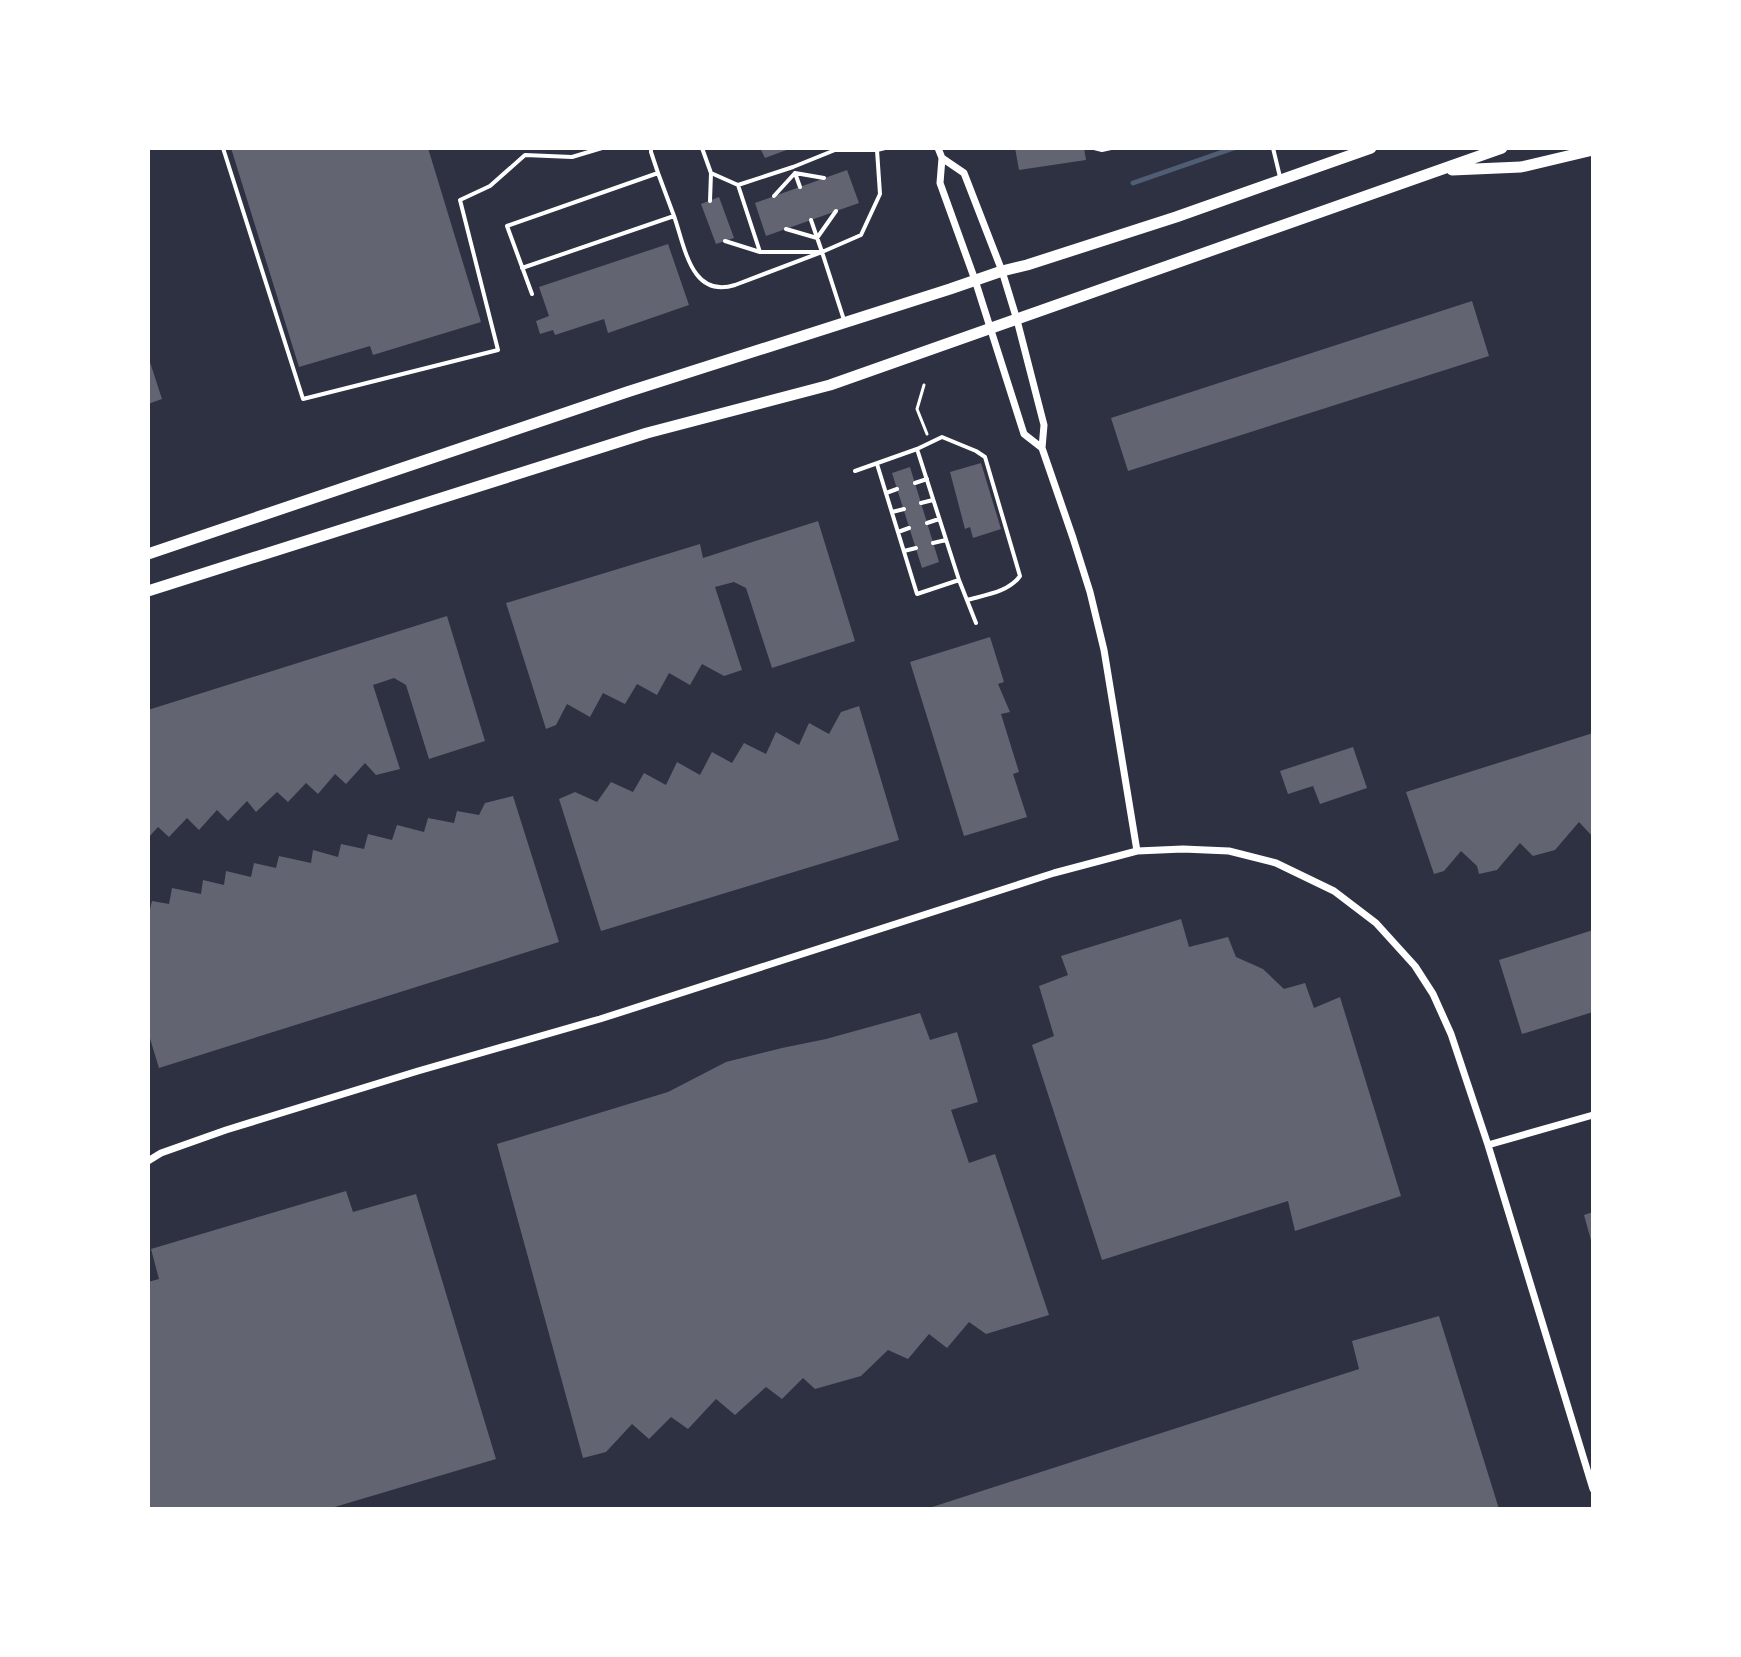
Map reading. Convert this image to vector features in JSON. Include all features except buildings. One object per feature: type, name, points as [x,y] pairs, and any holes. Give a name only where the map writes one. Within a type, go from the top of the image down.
[{"type":"main road","points":[[148,554],[627,392],[1176,217],[1371,148]]},
{"type":"main road","points":[[148,591],[647,433],[830,385],[1502,148]]},
{"type":"main road","points":[[1439,170],[1521,167],[1593,150]]},
{"type":"street","points":[[938,148],[942,158],[940,183],[975,280],[1024,434],[1042,448]]},
{"type":"street","points":[[942,158],[964,173],[1002,271],[1017,320],[1044,425],[1042,448],[1077,551],[1104,650],[1137,851]]},
{"type":"street","points":[[148,1161],[161,1153],[226,1130],[600,1019],[1054,873],[1137,851],[1229,851],[1276,863],[1334,891],[1376,923],[1415,966],[1433,994],[1451,1034],[1488,1145],[1593,1489]]},
{"type":"street","points":[[1488,1145],[1593,1115]]},
{"type":"lane","points":[[223,148],[303,399],[498,350],[460,200],[490,186],[525,155],[572,157],[602,148]]},
{"type":"lane","points":[[523,148],[525,155]]},
{"type":"lane","points":[[651,148],[693,269],[706,285],[715,288],[735,285],[861,235],[880,194],[877,149]]},
{"type":"lane","points":[[702,148],[711,173],[710,201]]},
{"type":"lane","points":[[711,173],[738,185],[794,170],[835,150],[885,148]]},
{"type":"lane","points":[[1094,148],[1111,148]]},
{"type":"lane","points":[[1273,148],[1281,180]]},
{"type":"lane","points":[[794,170],[824,178]]},
{"type":"lane","points":[[794,170],[800,187]]},
{"type":"lane","points":[[774,196],[794,170]]},
{"type":"lane","points":[[532,294],[507,226],[658,173]]},
{"type":"lane","points":[[738,185],[760,252]]},
{"type":"lane","points":[[817,238],[836,211]]},
{"type":"lane","points":[[522,268],[674,216]]},
{"type":"lane","points":[[811,220],[845,322]]},
{"type":"lane","points":[[786,229],[817,238]]},
{"type":"lane","points":[[725,241],[760,252],[822,252]]},
{"type":"lane","points":[[855,471],[942,437],[985,457],[1020,576],[1003,590],[967,600]]},
{"type":"lane","points":[[917,449],[976,623]]},
{"type":"lane","points":[[877,464],[917,594],[959,580]]},
{"type":"lane","points":[[915,483],[927,479]]},
{"type":"lane","points":[[886,493],[897,489]]},
{"type":"lane","points":[[921,503],[933,500]]},
{"type":"lane","points":[[892,512],[904,509]]},
{"type":"lane","points":[[927,523],[939,519]]},
{"type":"lane","points":[[898,532],[909,528]]},
{"type":"lane","points":[[933,543],[946,540]]},
{"type":"lane","points":[[904,551],[916,548]]},
{"type":"path","points":[[924,385],[917,409],[930,442]]},
{"type":"waterway","points":[[1133,183],[1234,148]]}]
